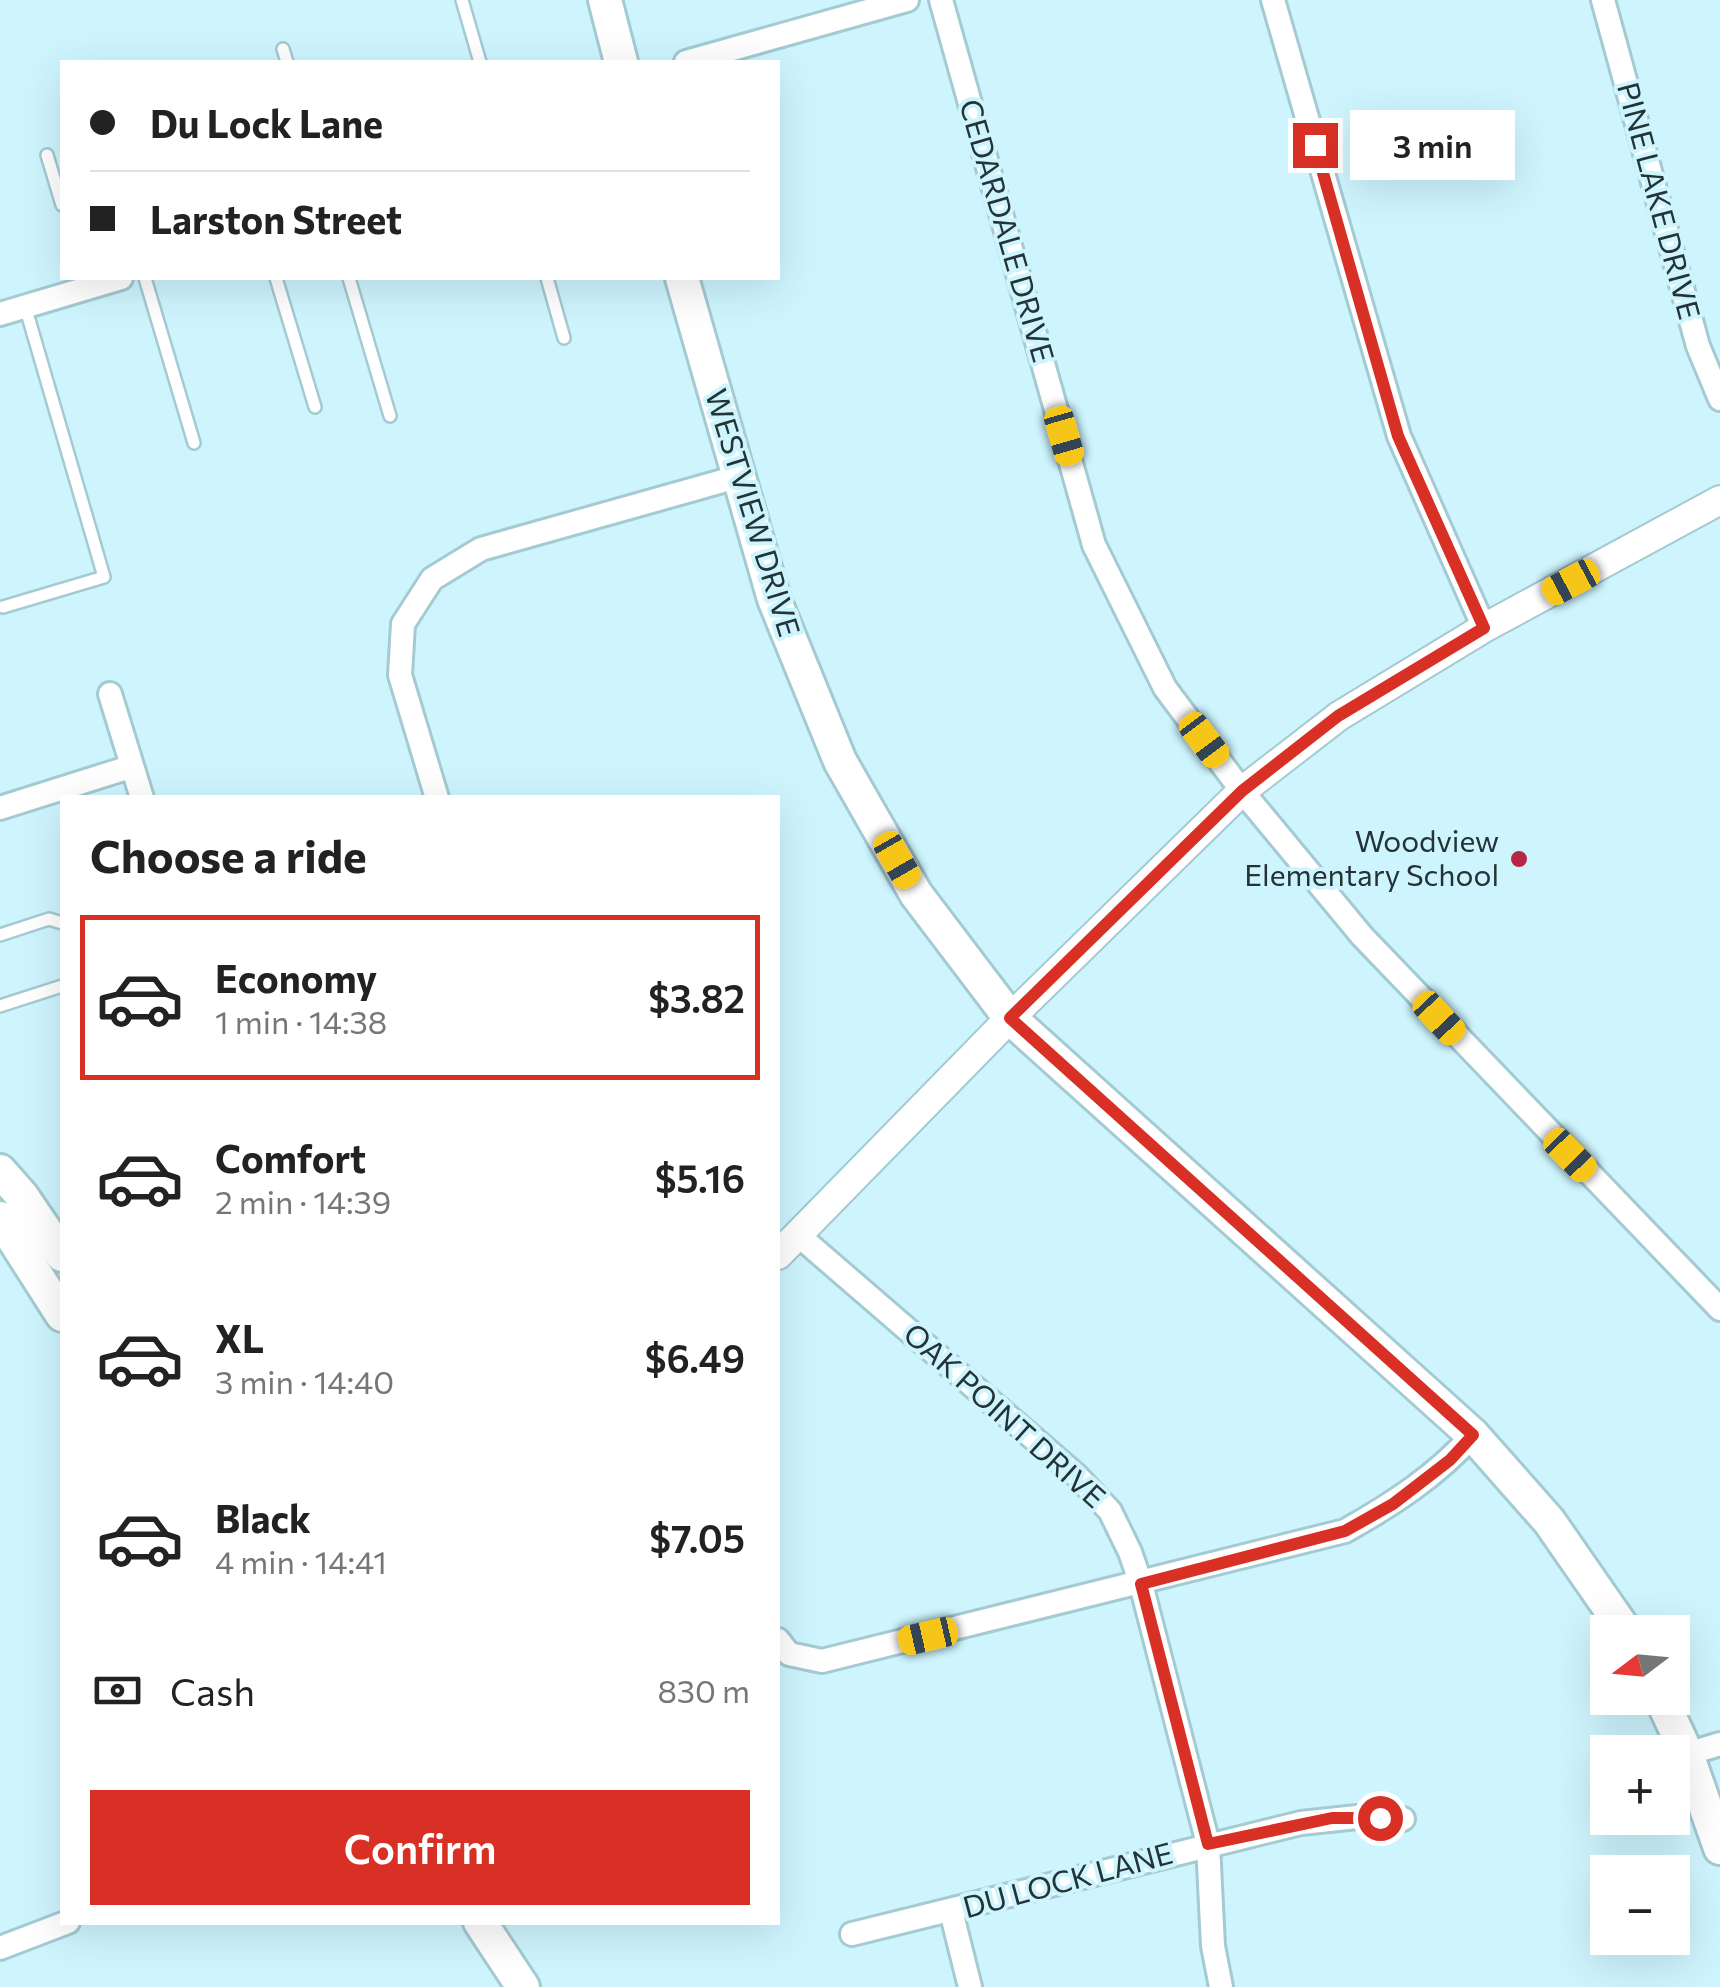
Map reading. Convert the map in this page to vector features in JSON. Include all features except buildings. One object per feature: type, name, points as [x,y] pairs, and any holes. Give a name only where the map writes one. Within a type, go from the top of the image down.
[{"type":"main road","points":[[606,0],[621,60]]},
{"type":"main road","name":"WESTVIEW DRIVE","points":[[683,280],[774,599],[840,761],[916,894],[1010,1018],[1473,1435],[1549,1520],[1614,1615]]},
{"type":"main road","points":[[0,1171],[45,1219],[60,1251]]},
{"type":"main road","points":[[0,1218],[60,1313]]},
{"type":"main road","points":[[1690,1763],[1720,1848]]},
{"type":"main road","points":[[482,1925],[523,1987]]},
{"type":"street","points":[[693,60],[907,0]]},
{"type":"street","name":"CEDARDALE DRIVE","points":[[941,0],[1094,546],[1165,688],[1242,791],[1362,936],[1720,1309]]},
{"type":"street","points":[[1273,0],[1398,436],[1484,628]]},
{"type":"street","name":"PINE LAKE DRIVE","points":[[1602,0],[1698,346],[1720,399]]},
{"type":"street","points":[[0,314],[86,282]]},
{"type":"street","points":[[436,795],[400,675],[403,624],[432,580],[481,549],[737,477]]},
{"type":"street","points":[[780,1253],[1010,1018],[1242,791],[1338,716],[1484,628],[1720,500]]},
{"type":"street","points":[[110,694],[141,795]]},
{"type":"street","points":[[0,808],[130,767]]},
{"type":"street","name":"OAK POINT DRIVE","points":[[798,1235],[1076,1475],[1110,1511],[1141,1584],[1208,1844],[1220,1987]]},
{"type":"street","points":[[783,1647],[822,1661],[1345,1531],[1393,1504],[1450,1460],[1473,1435]]},
{"type":"street","points":[[1690,1753],[1720,1744]]},
{"type":"street","name":"DU LOCK LANE","points":[[852,1934],[1208,1844],[1332,1818],[1402,1820]]},
{"type":"street","points":[[951,1911],[970,1987]]},
{"type":"street","points":[[0,1948],[60,1925]]},
{"type":"lane","points":[[462,0],[479,60]]},
{"type":"lane","points":[[283,49],[286,60]]},
{"type":"lane","points":[[47,155],[60,198]]},
{"type":"lane","points":[[146,280],[194,444]]},
{"type":"lane","points":[[277,280],[315,407]]},
{"type":"lane","points":[[350,280],[390,416]]},
{"type":"lane","points":[[548,280],[564,338]]},
{"type":"lane","points":[[3,608],[104,577],[26,306]]},
{"type":"lane","points":[[0,936],[49,920],[60,923]]},
{"type":"lane","points":[[0,1006],[60,987]]},
{"type":"place","name":"Woodview Elementary School","points":[[1519,859]]},
{"type":"route","points":[[1315,145],[1398,436],[1484,628],[1338,716],[1242,791],[1010,1018],[1473,1435],[1450,1460],[1393,1504],[1345,1531],[1141,1584],[1208,1844],[1332,1818],[1380,1818]]}]
